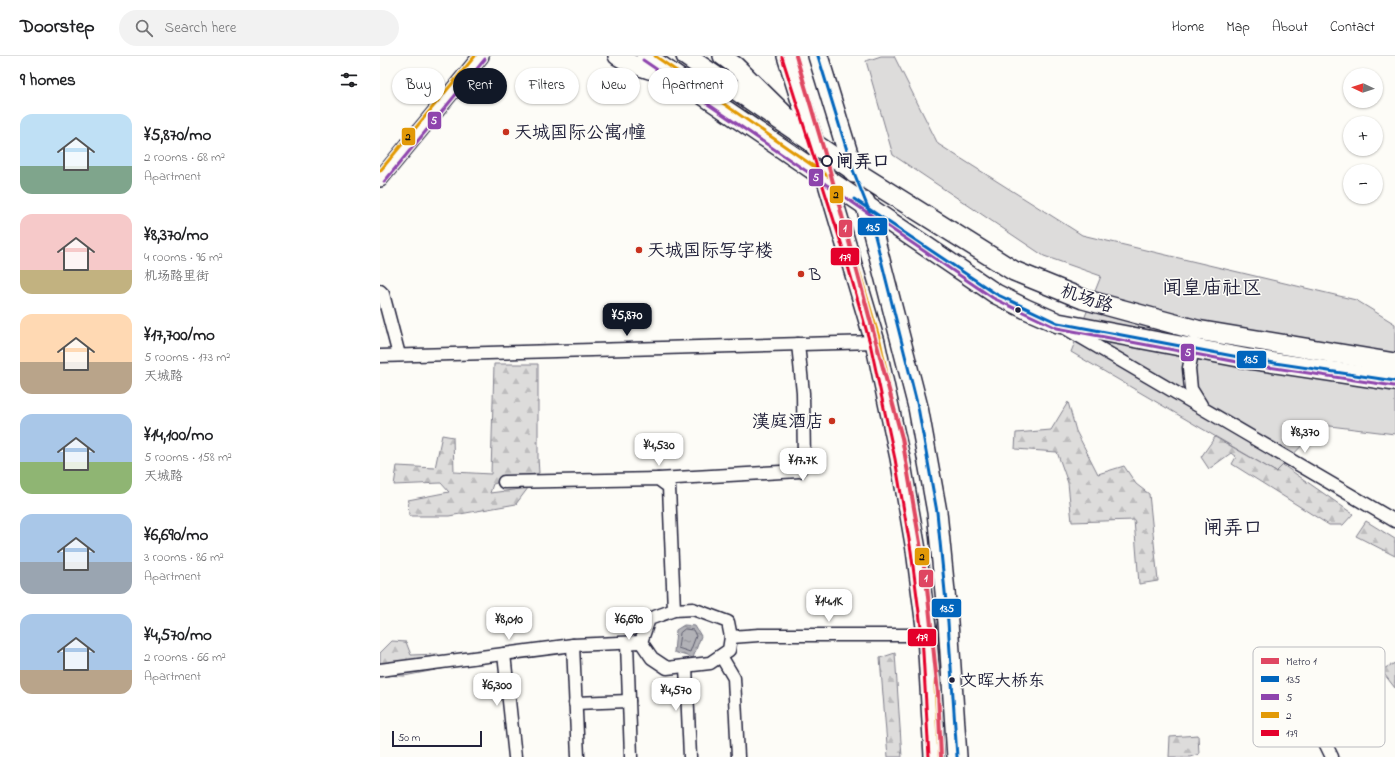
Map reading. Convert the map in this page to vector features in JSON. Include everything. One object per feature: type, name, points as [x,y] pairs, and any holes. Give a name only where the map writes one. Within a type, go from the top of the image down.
[{"type":"main road","name":"机场路","points":[[617,56],[648,71]]},
{"type":"main road","name":"机场路","points":[[646,56],[662,68]]},
{"type":"main road","name":"机场路","points":[[686,56],[853,170],[1014,271],[1083,299],[1197,330],[1395,363]]},
{"type":"main road","name":"机场路","points":[[722,56],[736,66],[814,143]]},
{"type":"main road","points":[[788,56],[814,143],[828,181],[875,342],[903,472],[916,550],[927,635],[934,757]]},
{"type":"main road","points":[[818,56],[853,170],[868,208],[918,407],[937,512],[948,622],[957,757]]},
{"type":"main road","name":"机场路","points":[[714,104],[996,294],[1026,310],[1058,323],[1193,349],[1395,381]]},
{"type":"street","points":[[380,179],[480,56]]},
{"type":"street","points":[[380,291],[383,294],[398,356]]},
{"type":"street","points":[[1058,323],[1395,521]]},
{"type":"street","points":[[1197,330],[1189,368],[1191,390],[1203,408]]},
{"type":"street","points":[[380,356],[875,342]]},
{"type":"street","points":[[504,482],[658,479],[799,471],[804,459],[804,400],[798,344]]},
{"type":"street","points":[[658,479],[669,487],[674,610]]},
{"type":"street","points":[[693,609],[728,622],[731,637],[729,650],[710,663],[667,668],[652,658],[641,642],[649,619],[674,610],[693,609]]},
{"type":"street","points":[[731,637],[767,635],[927,635]]},
{"type":"street","points":[[380,670],[573,645],[641,642]]},
{"type":"street","points":[[627,643],[631,757]]},
{"type":"street","points":[[573,645],[578,757]]},
{"type":"street","points":[[504,654],[515,757]]},
{"type":"street","points":[[721,656],[734,678],[738,757]]},
{"type":"street","points":[[686,666],[690,757]]},
{"type":"street","points":[[575,703],[629,701]]},
{"type":"street","points":[[1327,747],[1332,757]]},
{"type":"green space","points":[[881,56],[894,56],[938,144],[1082,235],[1356,300],[1395,324],[1395,434],[1322,425],[1276,472],[1071,352],[1101,276],[1044,256],[893,155],[866,61]]},
{"type":"green space","points":[[494,364],[538,364],[539,473],[493,484],[490,493],[528,488],[516,504],[449,516],[409,516],[408,500],[449,492],[441,483],[394,485],[397,466],[435,468],[442,435],[453,437],[454,472],[491,474]]},
{"type":"green space","points":[[1068,402],[1076,431],[1098,474],[1124,466],[1136,484],[1149,494],[1158,581],[1139,584],[1134,520],[1072,522],[1068,483],[1057,452],[1015,449],[1016,433],[1051,430]]},
{"type":"green space","points":[[1215,437],[1276,472],[1283,465],[1353,514],[1343,525],[1329,525],[1232,464],[1236,457],[1231,453],[1209,469],[1201,457]]},
{"type":"green space","points":[[1366,521],[1395,539],[1395,556],[1356,536]]},
{"type":"green space","points":[[392,641],[406,642],[411,655],[438,654],[446,668],[404,676],[380,675],[380,653]]},
{"type":"green space","points":[[895,653],[902,757],[888,757],[880,658]]},
{"type":"green space","points":[[1395,663],[1395,688],[1385,675],[1385,668]]},
{"type":"green space","points":[[1198,735],[1199,754],[1190,757],[1169,757],[1170,737]]},
{"type":"water","points":[[684,625],[695,626],[701,636],[693,658],[674,652],[676,630]]},
{"type":"metro line","name":"1","points":[[796,56],[828,164],[902,438],[926,578],[938,693],[941,757]]},
{"type":"transit line","name":"2","points":[[380,171],[475,56]]},
{"type":"transit line","name":"2","points":[[655,56],[832,179],[880,341],[905,457],[921,549],[932,634],[939,757]]},
{"type":"transit line","name":"135","points":[[818,56],[853,170],[868,208],[918,407],[937,512],[948,622],[957,757]]},
{"type":"transit line","name":"179","points":[[782,57],[843,249],[870,343],[895,459],[911,551],[922,635],[929,757]]},
{"type":"transit line","name":"5","points":[[384,182],[485,59]]},
{"type":"transit line","name":"5","points":[[643,60],[993,298],[1057,328],[1248,364],[1394,386]]},
{"type":"transit line","name":"135","points":[[854,199],[996,294],[1058,323],[1249,359],[1395,381]]},
{"type":"place","name":"天城国际公寓1幢","points":[[506,132]]},
{"type":"place","name":"闸弄口","points":[[827,161]]},
{"type":"place","name":"天城国际写字楼","points":[[639,250]]},
{"type":"place","name":"B","points":[[801,274]]},
{"type":"place","name":"漢庭酒店","points":[[832,421]]},
{"type":"place","name":"文晖大桥东","points":[[952,680]]},
{"type":"district","name":"闻皇庙社区","points":[[1212,287]]},
{"type":"district","name":"闸弄口","points":[[1233,527]]}]
